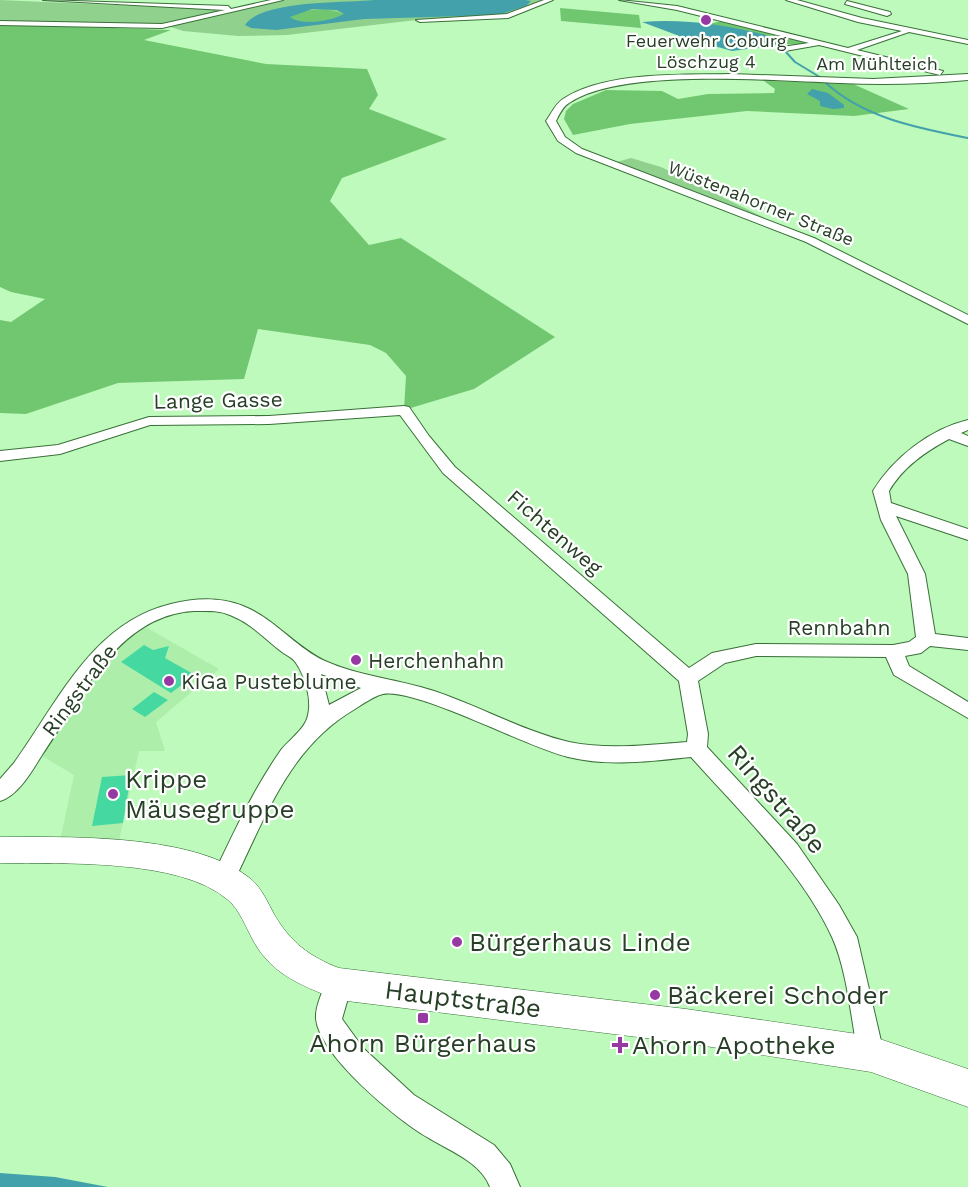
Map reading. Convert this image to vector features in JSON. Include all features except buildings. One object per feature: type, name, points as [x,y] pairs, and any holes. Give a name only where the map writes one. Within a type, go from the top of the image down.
[{"type":"street","points":[[46,0],[239,8]]},
{"type":"street","points":[[0,23],[162,27],[280,0]]},
{"type":"street","points":[[420,20],[508,16],[550,0]]},
{"type":"street","points":[[622,0],[648,2],[966,79]]},
{"type":"street","points":[[789,0],[910,31],[968,42]]},
{"type":"street","points":[[847,3],[892,15]]},
{"type":"street","points":[[849,50],[910,31]]},
{"type":"street","name":"Am Mühlteich","points":[[785,49],[824,43]]},
{"type":"street","points":[[909,65],[968,68]]},
{"type":"street","name":"Am Mühlteich","points":[[551,117],[557,107],[581,94],[607,86],[651,79],[705,77],[866,81],[966,79]]},
{"type":"street","name":"Wüstenahorner Straße","points":[[551,117],[552,127],[556,134],[579,151],[810,240],[968,320]]},
{"type":"street","name":"Lange Gasse","points":[[0,456],[60,449],[149,421],[279,420],[404,410]]},
{"type":"street","name":"Fichtenweg","points":[[404,410],[423,439],[449,470],[688,678]]},
{"type":"street","points":[[968,424],[948,433],[896,467],[881,491],[884,506],[913,565],[922,593],[926,639],[968,644]]},
{"type":"street","points":[[948,433],[968,441]]},
{"type":"street","points":[[884,506],[968,535]]},
{"type":"street","name":"Ringstraße","points":[[0,793],[33,756],[43,734],[104,651],[135,624],[155,613],[199,605],[234,609],[264,626],[303,657],[358,680],[414,693],[470,711],[544,743],[607,755],[696,749],[789,851],[831,912],[845,937],[871,1054]]},
{"type":"street","name":"Rennbahn","points":[[688,678],[719,658],[756,650],[893,651],[914,648],[926,639]]},
{"type":"street","points":[[893,651],[901,669],[968,711]]},
{"type":"street","name":"Ringstraße","points":[[303,657],[314,683],[321,710],[318,721]]},
{"type":"street","points":[[688,678],[698,734],[696,749]]},
{"type":"street","points":[[224,878],[278,771],[318,721],[383,687]]},
{"type":"street","name":"Hauptstraße","points":[[0,850],[130,856],[179,861],[224,878],[240,890],[276,947],[291,962],[310,973],[339,984],[686,1026],[871,1054],[968,1088]]},
{"type":"street","points":[[339,984],[329,1018],[333,1029],[354,1058],[375,1082],[427,1122],[475,1148],[495,1166],[505,1187]]},
{"type":"shaded area","points":[[0,0],[229,10],[189,21],[280,0],[546,0],[519,13],[488,18],[425,19],[287,35],[238,36],[183,31],[168,26],[0,22]]},
{"type":"shaded area","points":[[560,8],[639,15],[641,28],[561,21]]},
{"type":"shaded area","points":[[326,9],[344,14],[317,22],[295,20],[290,17],[301,11]]},
{"type":"shaded area","points":[[722,21],[808,42],[801,45],[784,44],[786,42],[704,25]]},
{"type":"shaded area","points":[[0,24],[171,30],[144,40],[266,64],[367,69],[378,95],[369,109],[447,139],[342,178],[330,201],[369,245],[401,238],[555,337],[474,389],[404,410],[406,376],[386,353],[370,345],[258,329],[244,379],[118,383],[26,414],[0,413],[0,320],[11,322],[45,299],[11,292],[0,287]]},
{"type":"shaded area","points":[[764,81],[851,83],[909,109],[854,116],[747,111],[630,124],[573,135],[564,119],[566,111],[573,104],[606,90],[662,91],[678,99],[708,94],[774,93],[775,89]]},
{"type":"shaded area","points":[[631,158],[661,167],[777,224],[617,162]]},
{"type":"shaded area","points":[[142,625],[219,669],[156,722],[165,751],[139,751],[118,845],[60,841],[74,775],[42,756],[89,679],[123,640]]},
{"type":"water","points":[[374,0],[531,1],[526,6],[498,15],[364,19],[276,30],[251,28],[245,25],[254,17],[285,7]],"holes":[[[312,9],[337,10],[344,14],[332,19],[309,22],[290,17]]]},
{"type":"water","points":[[678,21],[716,25],[786,41],[784,44],[732,51],[682,37],[642,22]]},
{"type":"water","points":[[812,89],[828,93],[844,105],[844,108],[833,109],[820,106],[820,101],[807,94]]},
{"type":"water","points":[[0,1173],[55,1177],[108,1187],[0,1187]]},
{"type":"waterway","points":[[785,51],[795,62],[823,79]]},
{"type":"waterway","points":[[826,83],[857,105],[892,120],[968,138]]},
{"type":"place","name":"Feuerwehr Coburg Löschzug 4","points":[[706,20]]},
{"type":"place","name":"Herchenhahn","points":[[356,660]]},
{"type":"place","name":"KiGa Pusteblume","points":[[169,681]]},
{"type":"place","name":"Krippe Mäusegruppe","points":[[113,794]]},
{"type":"place","name":"Bürgerhaus Linde","points":[[457,942]]},
{"type":"place","name":"Bäckerei Schoder","points":[[655,995]]},
{"type":"place","name":"Ahorn Bürgerhaus","points":[[423,1018]]},
{"type":"place","name":"Ahorn Apotheke","points":[[620,1045]]}]
